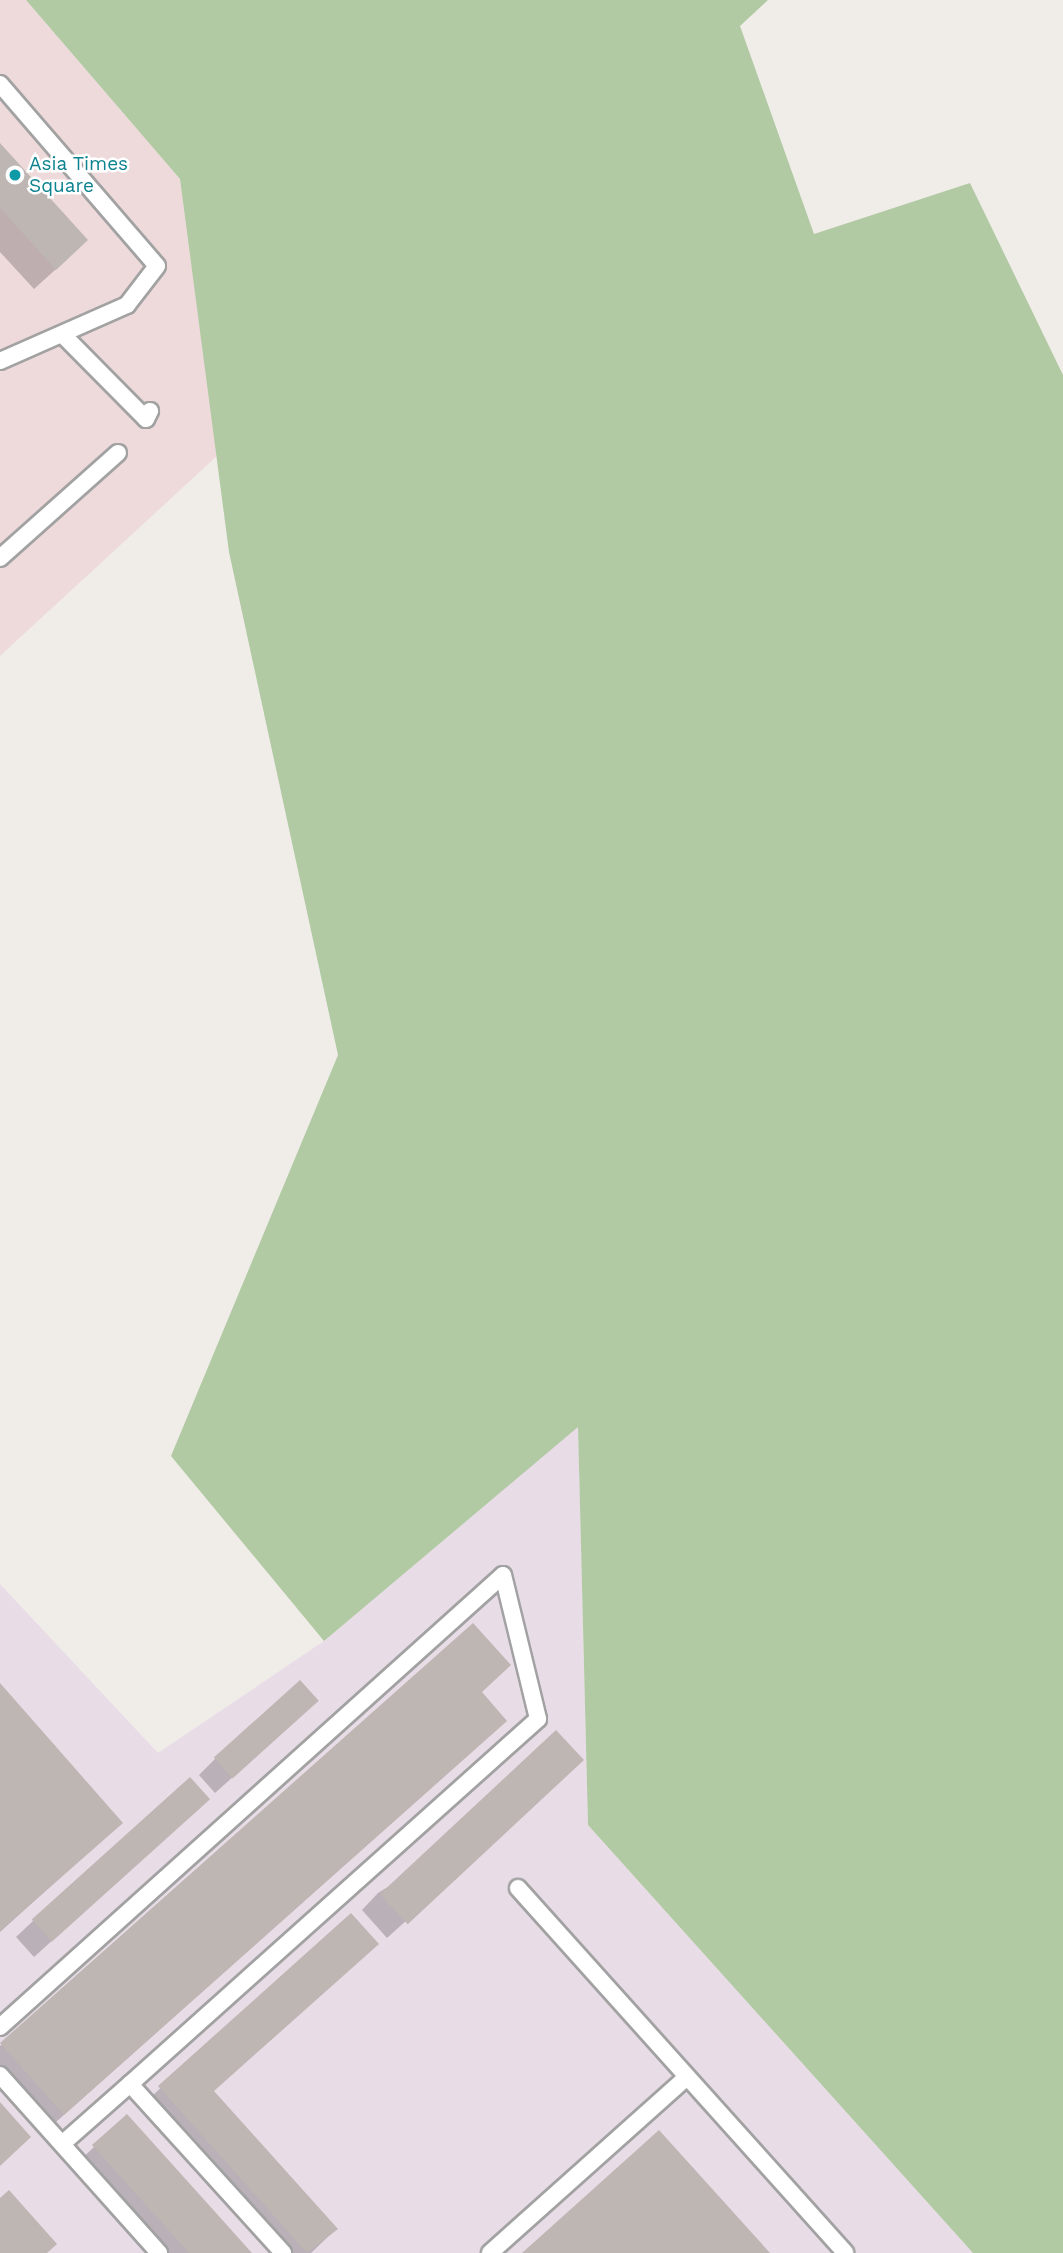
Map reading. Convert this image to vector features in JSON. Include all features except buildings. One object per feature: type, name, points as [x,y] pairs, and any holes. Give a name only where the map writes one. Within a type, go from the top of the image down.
[{"type":"lane","points":[[0,84],[157,266],[127,305],[0,361]]},
{"type":"lane","points":[[63,335],[146,419],[150,411]]},
{"type":"lane","points":[[0,558],[118,453]]},
{"type":"lane","points":[[0,2027],[503,1575],[538,1718],[62,2144]]},
{"type":"lane","points":[[518,1888],[845,2253]]},
{"type":"lane","points":[[0,2074],[159,2253]]},
{"type":"lane","points":[[490,2253],[687,2077]]},
{"type":"lane","points":[[130,2084],[283,2253]]},
{"type":"shaded area","points":[[0,0],[26,0],[180,179],[217,456],[0,656]]},
{"type":"shaded area","points":[[578,1426],[588,1825],[973,2253],[0,2253],[0,1584],[158,1753],[324,1641]]},
{"type":"green space","points":[[26,0],[768,0],[740,26],[814,234],[970,183],[1063,375],[1063,2253],[973,2253],[588,1825],[578,1427],[324,1641],[171,1456],[338,1055],[229,552],[180,179]]},
{"type":"place","name":"Asia Times Square","points":[[15,175]]}]
